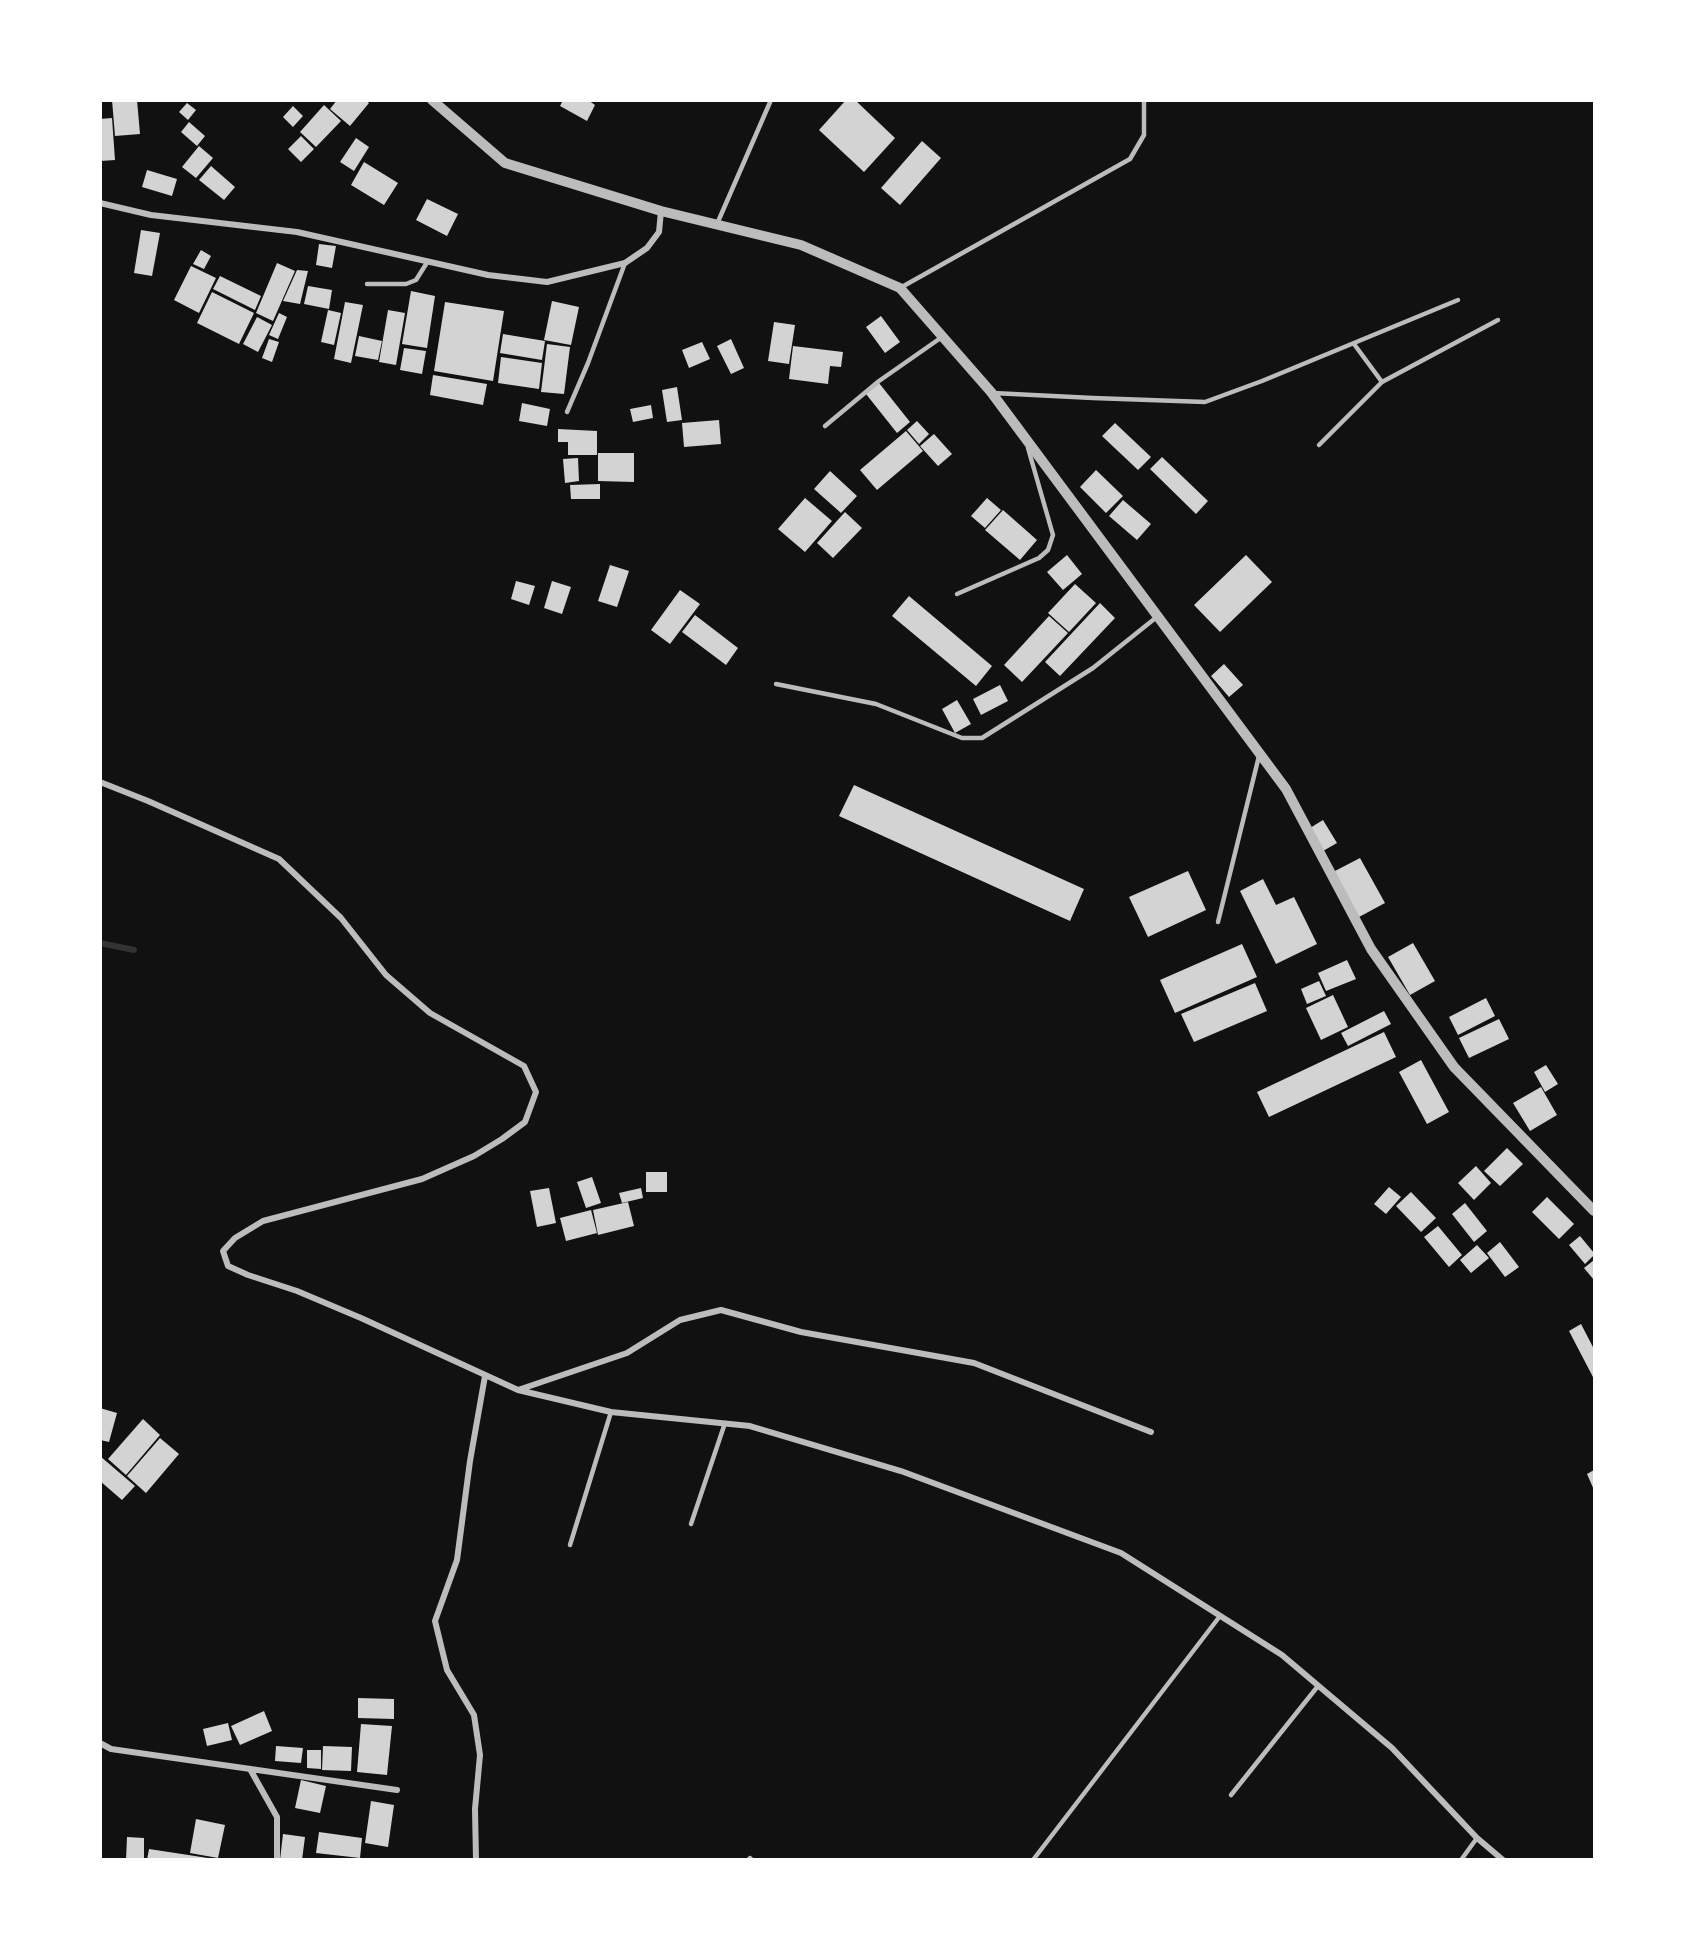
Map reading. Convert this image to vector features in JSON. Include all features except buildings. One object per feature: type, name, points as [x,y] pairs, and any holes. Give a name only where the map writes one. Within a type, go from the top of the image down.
[{"type":"street","points":[[432,100],[505,163],[661,211],[801,245],[900,288],[991,393],[1286,789],[1371,949],[1454,1067],[1594,1211]]},
{"type":"street","points":[[100,203],[151,215],[297,232],[488,275],[547,282],[624,263],[646,248],[659,232],[661,211]]},
{"type":"street","points":[[100,782],[279,859],[341,918],[386,975],[430,1013],[524,1066],[536,1092],[525,1122],[474,1156],[422,1179],[263,1221],[235,1238],[223,1251],[228,1266],[297,1291],[361,1318],[518,1390],[611,1412],[750,1426],[901,1471],[1120,1553],[1282,1655],[1392,1748],[1477,1838],[1503,1860]]},
{"type":"street","points":[[518,1390],[627,1353],[680,1320],[721,1310],[801,1332],[974,1363],[1151,1432]]},
{"type":"street","points":[[476,1860],[475,1809],[480,1755],[474,1715],[447,1670],[435,1621],[457,1560],[470,1461],[485,1376]]},
{"type":"street","points":[[100,1743],[111,1749],[397,1790]]},
{"type":"street","points":[[250,1769],[277,1817],[277,1860]]},
{"type":"lane","points":[[717,224],[771,100]]},
{"type":"lane","points":[[900,288],[1130,159],[1144,135],[1144,101]]},
{"type":"lane","points":[[367,284],[406,284],[416,280],[429,261]]},
{"type":"lane","points":[[567,412],[588,363],[624,263]]},
{"type":"lane","points":[[991,393],[1205,402],[1354,344],[1458,300]]},
{"type":"lane","points":[[1319,445],[1382,382],[1498,320]]},
{"type":"lane","points":[[825,426],[879,381],[942,337]]},
{"type":"lane","points":[[1354,344],[1382,382]]},
{"type":"lane","points":[[957,594],[1039,558],[1048,550],[1053,535],[1027,443]]},
{"type":"lane","points":[[776,684],[876,704],[962,738],[982,738],[1093,668],[1158,616]]},
{"type":"lane","points":[[1218,922],[1260,754]]},
{"type":"lane","points":[[570,1545],[611,1412]]},
{"type":"lane","points":[[691,1524],[725,1423]]},
{"type":"lane","points":[[1033,1860],[1220,1616]]},
{"type":"lane","points":[[1231,1795],[1318,1686]]},
{"type":"lane","points":[[1461,1860],[1477,1838]]},
{"type":"waterway","points":[[100,943],[134,950]]}]
